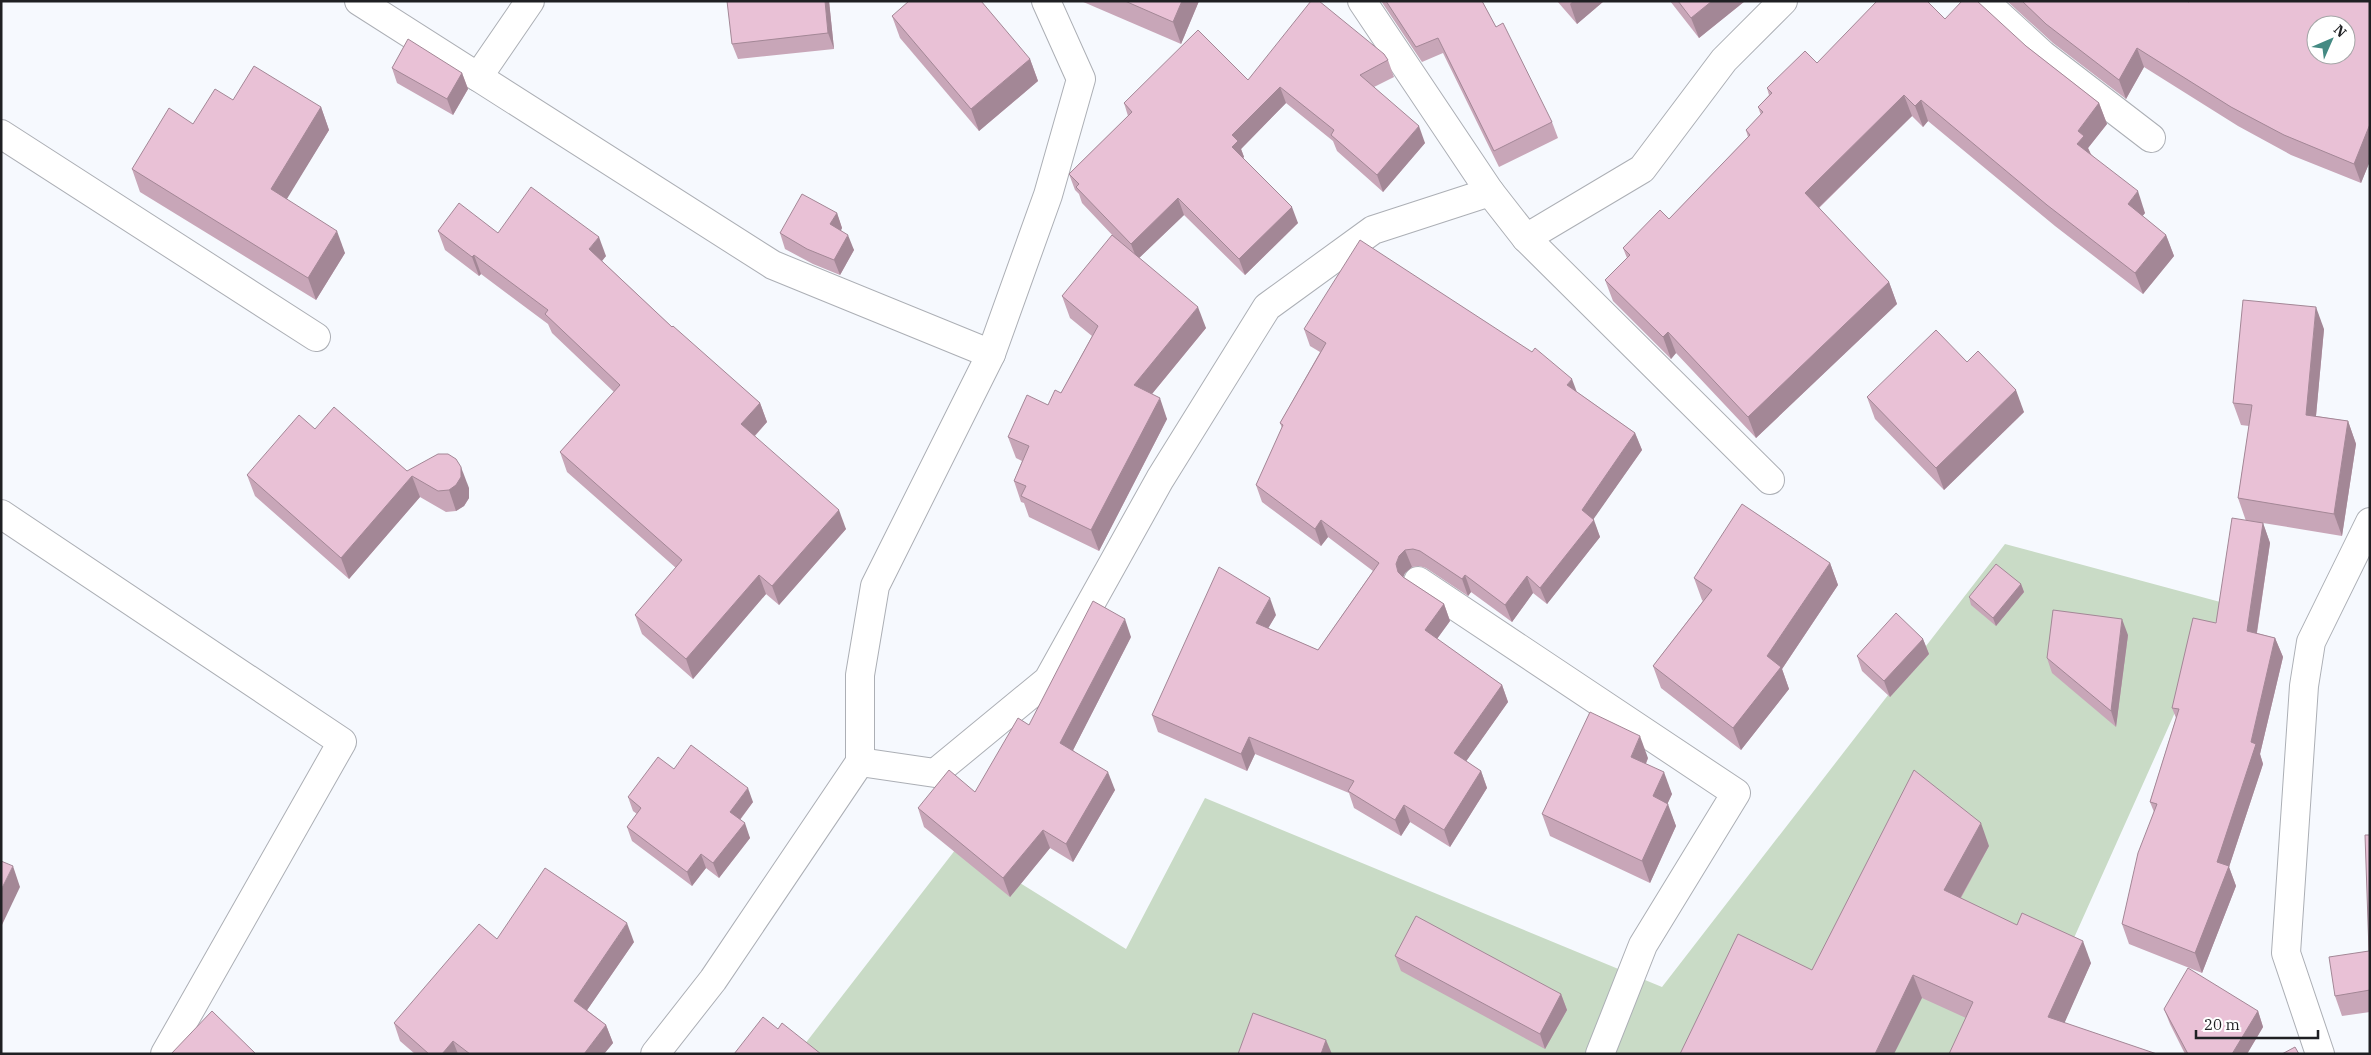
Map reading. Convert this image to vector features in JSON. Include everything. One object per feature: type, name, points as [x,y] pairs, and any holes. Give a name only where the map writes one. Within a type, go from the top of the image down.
[{"type":"street","points":[[359,1],[773,265],[991,354]]},
{"type":"street","points":[[478,77],[530,1]]},
{"type":"street","points":[[655,1054],[712,980],[860,762],[860,674],[875,586],[991,354],[1048,195],[1081,79],[1046,1]]},
{"type":"street","points":[[1362,1],[1490,192],[1526,238],[1770,480]]},
{"type":"street","points":[[1526,238],[1642,170],[1724,60],[1783,1]]},
{"type":"street","points":[[1984,1],[2042,55],[2151,138]]},
{"type":"street","points":[[1,134],[316,336]]},
{"type":"street","points":[[860,762],[935,773],[1048,680],[1160,479],[1268,307],[1373,230],[1490,192]]},
{"type":"street","points":[[1,514],[342,742],[165,1054]]},
{"type":"street","points":[[2320,1054],[2286,952],[2304,686],[2311,642],[2370,522]]},
{"type":"street","points":[[1418,581],[1736,793],[1643,944],[1600,1054]]},
{"type":"green space","points":[[2005,544],[2224,603],[2022,1054],[811,1054],[801,1049],[959,845],[1126,949],[1205,798],[1662,987]]},
{"type":"building","points":[[727,1],[825,1],[828,33],[732,44]]},
{"type":"building","points":[[909,1],[981,1],[1030,59],[971,109],[892,16]]},
{"type":"building","points":[[1125,1],[1182,1],[1173,22]]},
{"type":"building","points":[[1311,1],[1319,1],[1384,54],[1388,60],[1360,75],[1419,126],[1377,175],[1331,135],[1334,130],[1280,87],[1232,135],[1238,141],[1232,147],[1292,207],[1239,259],[1178,198],[1131,244],[1076,187],[1079,184],[1069,174],[1132,112],[1124,103],[1198,30],[1248,80]]},
{"type":"building","points":[[1386,1],[1482,1],[1496,27],[1503,23],[1552,122],[1494,151],[1438,38],[1416,47]]},
{"type":"building","points":[[1678,1],[1712,1],[1691,18]]},
{"type":"building","points":[[1877,1],[1927,1],[1945,19],[1962,1],[1977,1],[2026,46],[2099,103],[2078,131],[2084,136],[2077,144],[2138,191],[2128,204],[2166,235],[2135,273],[2047,205],[1921,100],[1915,106],[1904,95],[1805,193],[1889,282],[1748,417],[1668,332],[1663,337],[1605,280],[1630,255],[1623,248],[1660,210],[1669,219],[1750,135],[1746,130],[1763,112],[1758,107],[1772,93],[1767,88],[1805,51],[1817,63]]},
{"type":"building","points":[[2022,1],[2370,1],[2370,124],[2354,164],[2284,135],[2231,107],[2137,48],[2119,80],[2046,24]]},
{"type":"building","points":[[408,39],[462,73],[447,99],[392,68]]},
{"type":"building","points":[[254,66],[321,107],[271,189],[337,231],[308,278],[132,169],[169,108],[193,124],[215,89],[233,100]]},
{"type":"building","points":[[531,187],[599,237],[589,249],[672,327],[760,403],[741,424],[839,510],[772,586],[759,575],[686,659],[635,615],[682,560],[560,452],[620,385],[545,314],[548,310],[474,255],[472,257],[438,231],[459,203],[498,233]]},
{"type":"building","points":[[802,194],[837,213],[830,224],[848,235],[834,260],[807,249],[780,233]]},
{"type":"building","points":[[1112,235],[1198,307],[1134,385],[1160,398],[1091,530],[1021,496],[1026,486],[1014,481],[1029,446],[1008,437],[1027,395],[1048,405],[1055,390],[1061,393],[1098,326],[1062,296]]},
{"type":"building","points":[[1360,240],[1532,352],[1535,348],[1572,379],[1567,385],[1635,433],[1582,510],[1594,520],[1540,588],[1527,576],[1505,605],[1465,575],[1462,579],[1420,551],[1413,549],[1405,550],[1399,556],[1396,564],[1398,572],[1444,604],[1425,630],[1502,685],[1454,753],[1481,771],[1444,830],[1404,805],[1395,820],[1348,791],[1354,781],[1249,737],[1241,754],[1152,715],[1219,567],[1270,598],[1256,623],[1318,650],[1379,563],[1321,520],[1315,529],[1256,485],[1283,425],[1280,423],[1326,343],[1304,329]]},
{"type":"building","points":[[2243,300],[2316,307],[2306,415],[2348,421],[2334,514],[2238,498],[2252,405],[2233,403]]},
{"type":"building","points":[[1936,330],[1967,362],[1978,351],[2016,390],[1936,468],[1867,397]]},
{"type":"building","points":[[334,407],[407,471],[438,454],[448,454],[456,459],[461,467],[461,477],[456,485],[449,490],[438,491],[412,476],[341,558],[247,475],[299,415],[315,429]]},
{"type":"building","points":[[1742,504],[1830,563],[1767,656],[1781,667],[1733,728],[1653,666],[1712,590],[1694,578]]},
{"type":"building","points":[[2232,518],[2263,523],[2247,631],[2275,638],[2251,742],[2256,744],[2217,862],[2229,866],[2195,953],[2122,924],[2138,853],[2157,804],[2150,802],[2179,709],[2172,708],[2193,618],[2216,623]]},
{"type":"building","points":[[1996,564],[2021,584],[1993,618],[1969,597]]},
{"type":"building","points":[[1093,601],[1125,619],[1060,743],[1108,772],[1066,844],[1043,830],[1003,878],[918,808],[949,770],[975,792],[1018,718],[1029,725]]},
{"type":"building","points":[[2053,610],[2122,619],[2111,711],[2047,658]]},
{"type":"building","points":[[1896,613],[1923,639],[1884,681],[1857,656]]},
{"type":"building","points":[[1590,712],[1640,736],[1631,757],[1664,772],[1653,796],[1668,804],[1642,861],[1542,814]]},
{"type":"building","points":[[691,745],[748,788],[730,812],[745,823],[713,863],[701,854],[687,872],[627,827],[641,808],[628,797],[658,757],[674,769]]},
{"type":"building","points":[[1914,770],[1981,823],[1944,890],[2017,925],[2022,913],[2083,941],[2048,1017],[2157,1054],[1949,1054],[1973,1002],[1913,975],[1875,1054],[1680,1054],[1738,934],[1812,970]]},
{"type":"building","points":[[2365,835],[2370,835],[2370,990],[2335,996],[2329,957],[2369,951]]},
{"type":"building","points":[[1,861],[13,866],[1,890]]},
{"type":"building","points":[[545,868],[627,923],[574,1001],[606,1025],[584,1054],[470,1054],[453,1041],[442,1054],[429,1054],[394,1023],[479,924],[497,939]]},
{"type":"building","points":[[1416,916],[1561,994],[1540,1034],[1395,956]]},
{"type":"building","points":[[2188,968],[2258,1011],[2232,1054],[2188,1054],[2164,1009]]},
{"type":"building","points":[[212,1011],[256,1054],[171,1054]]},
{"type":"building","points":[[1253,1013],[1326,1040],[1321,1054],[1238,1054]]},
{"type":"building","points":[[763,1017],[778,1029],[782,1023],[821,1054],[734,1054]]},
{"type":"building","points":[[2295,1047],[2299,1054],[2282,1054]]}]
